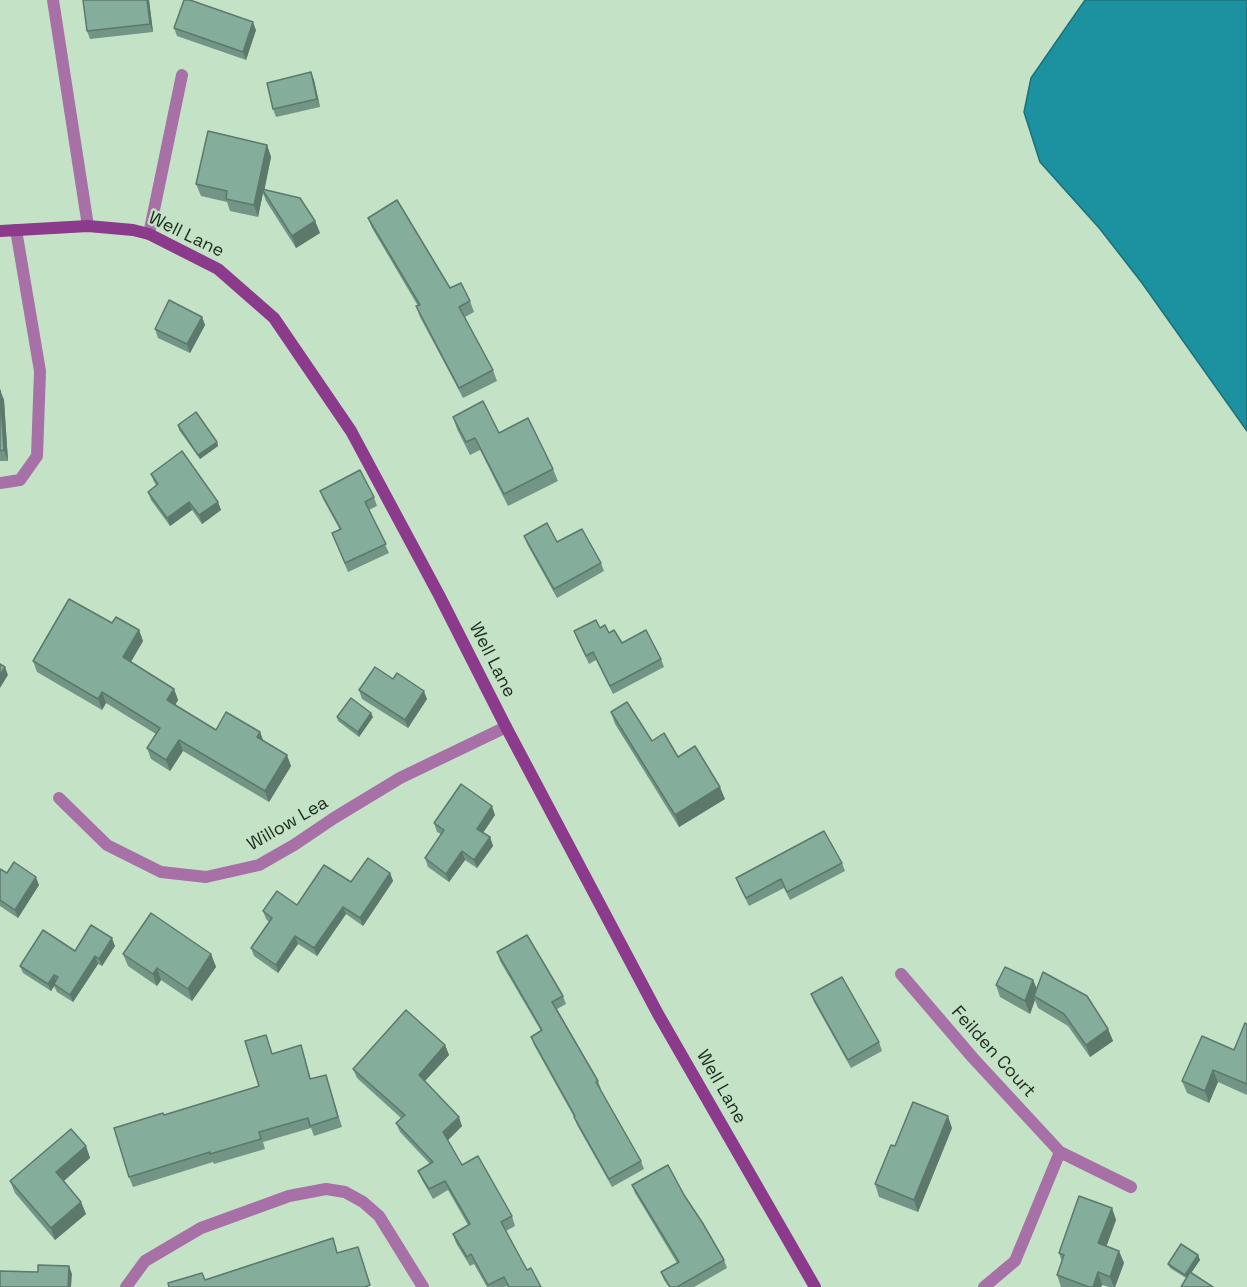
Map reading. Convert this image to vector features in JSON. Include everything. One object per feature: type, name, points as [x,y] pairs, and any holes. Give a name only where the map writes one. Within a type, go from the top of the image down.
[{"type":"street","points":[[52,0],[88,226]]},
{"type":"street","points":[[148,234],[182,75]]},
{"type":"street","name":"Well Lane","points":[[0,231],[88,226],[133,230],[148,234],[218,269],[274,318],[351,432],[658,1014],[815,1287]]},
{"type":"street","points":[[0,483],[20,480],[37,456],[40,371],[15,230]]},
{"type":"street","name":"Willow Lea","points":[[59,798],[107,845],[161,872],[206,877],[259,865],[400,778],[506,727]]},
{"type":"street","name":"Feilden Court","points":[[901,974],[973,1059],[1060,1152],[1131,1187]]},
{"type":"street","points":[[984,1287],[1015,1261],[1060,1152]]},
{"type":"street","points":[[126,1287],[145,1262],[201,1228],[289,1196],[326,1189],[345,1192],[363,1202],[379,1216],[423,1287]]},
{"type":"water","points":[[1085,0],[1247,0],[1247,431],[1142,283],[1100,229],[1040,162],[1024,112],[1031,78]]},
{"type":"building","points":[[83,0],[147,0],[150,24],[87,31]]},
{"type":"building","points":[[184,0],[190,0],[253,22],[243,52],[174,28]]},
{"type":"building","points":[[311,72],[317,99],[273,109],[267,83]]},
{"type":"building","points":[[208,131],[267,145],[254,205],[226,199],[227,191],[196,184]]},
{"type":"building","points":[[262,189],[300,198],[315,221],[292,236]]},
{"type":"building","points":[[397,200],[450,288],[461,283],[470,301],[459,307],[493,370],[459,388],[416,306],[420,305],[368,218]]},
{"type":"building","points":[[169,300],[202,317],[187,344],[155,329]]},
{"type":"building","points":[[0,390],[4,450],[0,451]]},
{"type":"building","points":[[483,401],[499,433],[528,418],[553,469],[504,494],[475,438],[466,442],[453,417]]},
{"type":"building","points":[[196,412],[217,442],[198,455],[178,425]]},
{"type":"building","points":[[182,451],[218,502],[199,515],[189,502],[167,518],[148,492],[158,484],[151,474]]},
{"type":"building","points":[[360,470],[374,497],[365,502],[386,544],[345,563],[332,533],[341,529],[320,491]]},
{"type":"building","points":[[547,523],[557,542],[582,529],[601,563],[554,589],[524,536]]},
{"type":"building","points":[[69,599],[112,623],[116,617],[139,630],[123,657],[174,689],[167,700],[216,730],[226,712],[260,732],[257,737],[287,755],[265,791],[179,740],[166,760],[147,748],[160,728],[102,692],[98,699],[33,661]]},
{"type":"building","points":[[596,620],[600,628],[605,625],[609,633],[614,630],[622,643],[646,630],[661,659],[610,686],[593,652],[586,656],[574,631]]},
{"type":"building","points":[[0,664],[5,667],[0,675]]},
{"type":"building","points":[[375,667],[393,679],[397,673],[424,691],[405,720],[359,690]]},
{"type":"building","points":[[351,698],[371,713],[358,732],[337,717]]},
{"type":"building","points":[[627,702],[652,741],[664,733],[678,757],[695,746],[720,787],[675,815],[611,712]]},
{"type":"building","points":[[461,784],[492,806],[477,829],[490,837],[474,860],[462,851],[446,874],[425,858],[444,830],[434,823]]},
{"type":"building","points":[[824,831],[842,863],[787,892],[781,879],[746,898],[736,878]]},
{"type":"building","points":[[368,858],[390,873],[360,918],[343,907],[314,948],[295,936],[276,965],[251,948],[272,918],[263,911],[277,891],[297,905],[324,865],[351,882]]},
{"type":"building","points":[[14,862],[36,877],[15,910],[0,900],[0,869],[7,873]]},
{"type":"building","points":[[151,913],[211,954],[188,989],[157,968],[153,974],[123,954]]},
{"type":"building","points":[[91,925],[112,938],[99,959],[95,956],[70,995],[54,984],[58,977],[54,975],[48,984],[20,966],[43,930],[75,951]]},
{"type":"building","points":[[527,935],[563,996],[552,1002],[641,1161],[609,1179],[531,1037],[542,1030],[497,952]]},
{"type":"building","points":[[1005,967],[1033,980],[1025,1001],[996,985]]},
{"type":"building","points":[[1043,972],[1087,996],[1108,1029],[1086,1045],[1064,1014],[1034,996]]},
{"type":"building","points":[[842,977],[879,1042],[848,1060],[811,994]]},
{"type":"building","points":[[406,1010],[445,1045],[419,1075],[459,1117],[443,1132],[462,1165],[478,1156],[512,1216],[501,1222],[527,1270],[531,1268],[541,1287],[509,1287],[504,1277],[488,1285],[471,1254],[467,1257],[453,1234],[470,1224],[445,1181],[429,1189],[418,1171],[433,1162],[396,1123],[405,1115],[353,1069]]},
{"type":"building","points":[[1245,1023],[1247,1024],[1247,1084],[1213,1070],[1205,1091],[1182,1081],[1202,1036],[1234,1050]]},
{"type":"building","points":[[266,1035],[272,1054],[301,1045],[310,1079],[326,1075],[338,1117],[310,1126],[308,1118],[259,1132],[261,1139],[129,1177],[114,1128],[259,1086],[245,1041]]},
{"type":"building","points":[[913,1102],[948,1116],[914,1200],[875,1184],[891,1145],[895,1146]]},
{"type":"building","points":[[71,1129],[86,1146],[56,1172],[81,1202],[51,1228],[10,1181]]},
{"type":"building","points":[[668,1165],[724,1260],[677,1287],[670,1287],[661,1272],[679,1262],[632,1185]]},
{"type":"building","points":[[1079,1196],[1112,1208],[1098,1243],[1119,1251],[1110,1277],[1098,1272],[1093,1287],[1057,1275],[1064,1255],[1059,1253]]},
{"type":"building","points":[[333,1238],[337,1253],[358,1247],[370,1285],[365,1287],[169,1287],[168,1283],[202,1273],[205,1280]]},
{"type":"building","points":[[1181,1244],[1198,1255],[1185,1275],[1168,1264]]},
{"type":"building","points":[[38,1265],[69,1266],[68,1287],[0,1287],[0,1271],[38,1272]]},
{"type":"building","points":[[1190,1272],[1213,1287],[1181,1287]]}]
